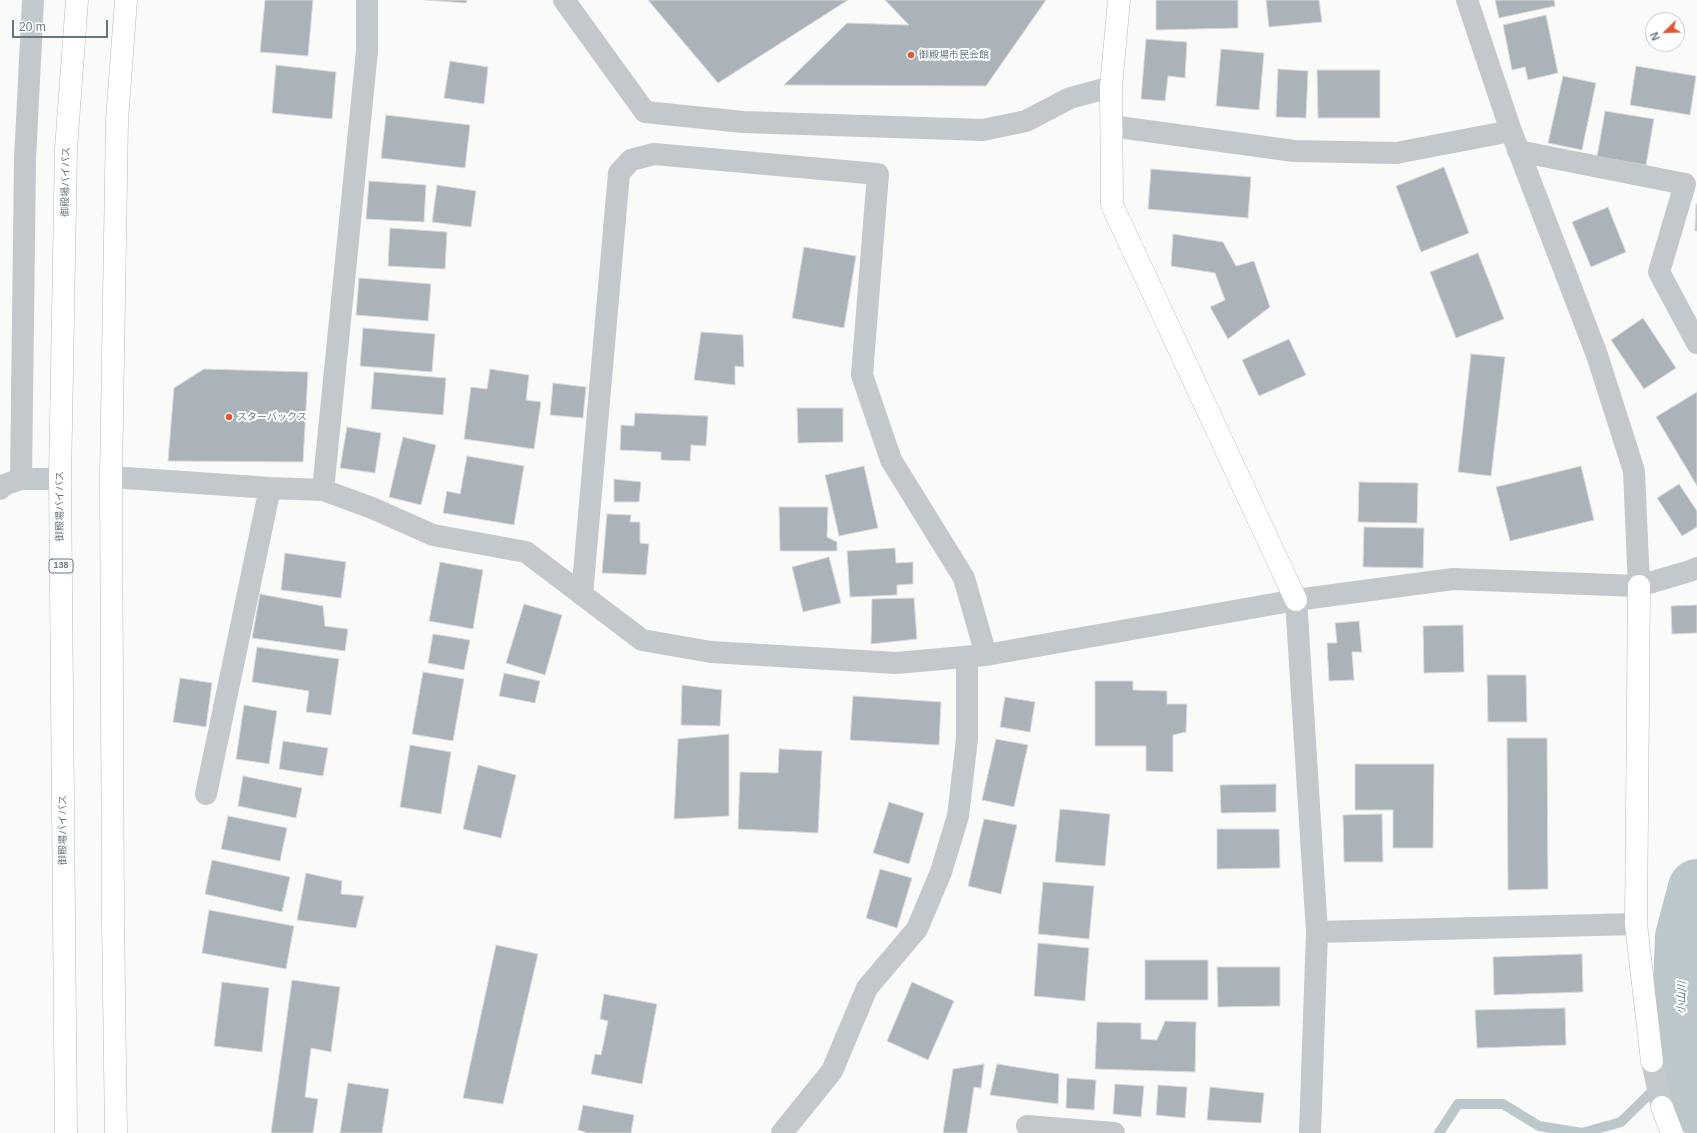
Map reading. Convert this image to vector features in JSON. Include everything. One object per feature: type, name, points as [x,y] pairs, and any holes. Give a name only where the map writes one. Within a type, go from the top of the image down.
[{"type":"main road","name":"御殿場バイパス","points":[[66,1133],[60,479],[66,149],[77,0]]},
{"type":"main road","points":[[116,1133],[113,919],[111,478],[117,120],[126,0]]},
{"type":"main road","points":[[1119,0],[1111,87],[1112,205],[1296,600]]},
{"type":"main road","points":[[1639,586],[1636,924],[1652,1061]]},
{"type":"main road","points":[[1662,1107],[1672,1133]]},
{"type":"street","points":[[21,479],[25,160],[33,0]]},
{"type":"street","points":[[323,490],[367,51],[367,0]]},
{"type":"street","points":[[564,0],[645,112],[743,122],[983,130],[1026,121],[1070,98],[1111,87]]},
{"type":"street","points":[[1467,0],[1518,151],[1596,355],[1634,471],[1639,586]]},
{"type":"street","points":[[1111,126],[1294,151],[1396,153],[1511,130]]},
{"type":"street","points":[[1518,151],[1685,184],[1660,272],[1697,343]]},
{"type":"street","points":[[582,595],[619,173],[631,160],[654,154],[878,174],[862,375],[891,460],[964,578],[976,656],[958,816],[942,872],[917,929],[868,988],[832,1071],[782,1133]]},
{"type":"street","points":[[111,478],[323,490],[372,508],[433,535],[526,552],[642,640],[711,652],[896,663],[976,656],[1296,600],[1453,579],[1639,586],[1697,568]]},
{"type":"street","points":[[0,489],[4,485],[21,479],[60,479]]},
{"type":"street","points":[[206,794],[270,488]]},
{"type":"street","points":[[1296,600],[1317,932],[1310,1133]]},
{"type":"street","points":[[1317,932],[1636,924]]},
{"type":"street","points":[[1652,1061],[1662,1107]]},
{"type":"street","points":[[1027,1126],[1114,1133]]},
{"type":"building","points":[[265,0],[313,0],[308,56],[260,52]]},
{"type":"building","points":[[425,0],[467,0],[466,3]]},
{"type":"building","points":[[648,0],[848,0],[718,83]]},
{"type":"building","name":"御殿場市民会館","points":[[885,0],[1046,0],[986,86],[784,85],[847,23],[909,25]]},
{"type":"building","points":[[1156,0],[1238,0],[1238,28],[1156,30]]},
{"type":"building","points":[[1266,0],[1319,0],[1322,22],[1269,27]]},
{"type":"building","points":[[1495,0],[1554,0],[1555,6],[1499,18]]},
{"type":"building","points":[[1546,15],[1558,73],[1528,80],[1525,67],[1512,70],[1503,25]]},
{"type":"building","points":[[1146,39],[1187,42],[1185,78],[1168,76],[1165,101],[1141,99]]},
{"type":"building","points":[[1221,49],[1264,53],[1259,110],[1216,106]]},
{"type":"building","points":[[450,61],[488,67],[484,104],[444,98]]},
{"type":"building","points":[[276,65],[336,72],[332,119],[272,113]]},
{"type":"building","points":[[1636,66],[1696,76],[1690,115],[1630,105]]},
{"type":"building","points":[[1278,69],[1308,71],[1306,118],[1276,117]]},
{"type":"building","points":[[1317,70],[1380,70],[1380,118],[1318,118]]},
{"type":"building","points":[[1563,76],[1596,83],[1582,150],[1548,143]]},
{"type":"building","points":[[1605,111],[1654,119],[1646,165],[1597,157]]},
{"type":"building","points":[[386,115],[470,125],[465,168],[381,158]]},
{"type":"building","points":[[1444,167],[1469,233],[1421,252],[1396,186]]},
{"type":"building","points":[[1151,169],[1251,177],[1248,218],[1148,209]]},
{"type":"building","points":[[369,181],[426,185],[424,222],[366,219]]},
{"type":"building","points":[[437,185],[476,191],[471,227],[432,222]]},
{"type":"building","points":[[1696,204],[1697,231],[1695,231]]},
{"type":"building","points":[[1608,207],[1626,252],[1591,267],[1572,222]]},
{"type":"building","points":[[390,228],[447,232],[445,269],[388,266]]},
{"type":"building","points":[[1173,234],[1223,242],[1236,266],[1254,261],[1270,307],[1228,339],[1210,307],[1225,300],[1215,273],[1171,266]]},
{"type":"building","points":[[804,247],[856,256],[844,328],[792,318]]},
{"type":"building","points":[[1478,253],[1504,319],[1456,338],[1430,272]]},
{"type":"building","points":[[359,278],[431,284],[428,321],[356,315]]},
{"type":"building","points":[[1643,318],[1676,368],[1644,389],[1611,340]]},
{"type":"building","points":[[363,328],[435,334],[432,372],[360,366]]},
{"type":"building","points":[[701,332],[743,335],[744,367],[735,366],[735,385],[694,380]]},
{"type":"building","points":[[1289,339],[1306,375],[1259,396],[1242,360]]},
{"type":"building","points":[[1471,354],[1505,357],[1491,476],[1458,472]]},
{"type":"building","points":[[204,369],[308,372],[303,462],[168,461],[174,388]]},
{"type":"building","points":[[490,369],[529,375],[526,400],[541,402],[534,449],[464,439],[471,387],[487,389]]},
{"type":"building","points":[[374,372],[446,378],[443,415],[371,409]]},
{"type":"building","points":[[553,383],[586,387],[583,418],[550,415]]},
{"type":"building","points":[[1697,392],[1697,486],[1656,417]]},
{"type":"building","points":[[797,408],[843,408],[843,442],[798,443]]},
{"type":"building","points":[[635,413],[708,416],[706,446],[691,445],[690,461],[661,460],[661,452],[620,450],[621,425],[634,426]]},
{"type":"building","points":[[347,427],[381,433],[375,473],[340,468]]},
{"type":"building","points":[[403,437],[436,445],[421,505],[389,497]]},
{"type":"building","points":[[467,456],[524,466],[514,525],[443,513],[447,491],[460,494]]},
{"type":"building","points":[[864,466],[878,528],[839,536],[825,475]]},
{"type":"building","points":[[1581,466],[1594,520],[1510,541],[1496,487]]},
{"type":"building","points":[[614,479],[641,482],[639,502],[614,502]]},
{"type":"building","points":[[1359,482],[1418,483],[1417,523],[1358,522]]},
{"type":"building","points":[[1679,484],[1697,511],[1697,527],[1682,536],[1657,498]]},
{"type":"building","points":[[779,507],[828,507],[827,537],[837,542],[837,551],[780,551]]},
{"type":"building","points":[[607,514],[631,515],[630,522],[640,522],[640,543],[649,544],[646,575],[602,573]]},
{"type":"building","points":[[1364,527],[1424,528],[1423,568],[1363,567]]},
{"type":"building","points":[[895,548],[896,563],[913,562],[913,584],[897,585],[897,595],[850,597],[847,551]]},
{"type":"building","points":[[285,553],[346,562],[341,598],[281,590]]},
{"type":"building","points":[[829,557],[841,603],[803,612],[792,567]]},
{"type":"building","points":[[440,562],[483,570],[473,629],[429,621]]},
{"type":"building","points":[[260,594],[323,606],[325,626],[348,629],[345,651],[252,638]]},
{"type":"building","points":[[914,598],[917,639],[871,644],[872,599]]},
{"type":"building","points":[[524,604],[562,615],[545,675],[506,663]]},
{"type":"building","points":[[1697,605],[1697,633],[1672,634],[1671,606]]},
{"type":"building","points":[[1359,621],[1362,652],[1352,652],[1354,680],[1329,681],[1327,643],[1337,643],[1335,623]]},
{"type":"building","points":[[1463,625],[1464,672],[1424,673],[1423,626]]},
{"type":"building","points":[[433,634],[470,640],[464,670],[428,663]]},
{"type":"building","points":[[257,647],[339,659],[331,715],[306,712],[309,691],[252,682]]},
{"type":"building","points":[[423,672],[464,679],[453,741],[412,734]]},
{"type":"building","points":[[504,673],[540,681],[535,703],[499,696]]},
{"type":"building","points":[[1487,675],[1526,675],[1527,722],[1488,722]]},
{"type":"building","points":[[180,678],[212,683],[206,727],[173,722]]},
{"type":"building","points":[[1095,681],[1133,681],[1133,690],[1167,691],[1167,704],[1187,704],[1186,732],[1173,735],[1173,772],[1146,771],[1146,746],[1095,746]]},
{"type":"building","points":[[682,685],[722,690],[720,726],[681,725]]},
{"type":"building","points":[[853,696],[941,702],[939,745],[850,740]]},
{"type":"building","points":[[1005,697],[1035,702],[1030,732],[1000,727]]},
{"type":"building","points":[[244,705],[277,711],[269,764],[236,759]]},
{"type":"building","points":[[729,734],[729,816],[674,819],[678,739]]},
{"type":"building","points":[[1507,738],[1547,738],[1548,889],[1508,890]]},
{"type":"building","points":[[996,739],[1028,745],[1014,807],[982,800]]},
{"type":"building","points":[[283,741],[328,748],[323,776],[279,769]]},
{"type":"building","points":[[410,745],[451,752],[441,814],[400,807]]},
{"type":"building","points":[[779,749],[822,751],[818,833],[738,829],[740,772],[778,773]]},
{"type":"building","points":[[1355,764],[1434,764],[1433,848],[1393,848],[1393,810],[1355,810]]},
{"type":"building","points":[[478,765],[516,775],[501,838],[463,829]]},
{"type":"building","points":[[243,776],[302,788],[296,818],[238,806]]},
{"type":"building","points":[[1276,784],[1276,812],[1221,813],[1220,785]]},
{"type":"building","points":[[889,802],[924,813],[909,864],[873,853]]},
{"type":"building","points":[[1060,809],[1110,814],[1105,866],[1055,862]]},
{"type":"building","points":[[1382,814],[1383,862],[1344,862],[1343,815]]},
{"type":"building","points":[[228,816],[287,828],[280,861],[221,849]]},
{"type":"building","points":[[984,819],[1017,825],[1001,894],[968,886]]},
{"type":"building","points":[[1217,829],[1279,829],[1280,868],[1217,869]]},
{"type":"building","points":[[212,860],[290,877],[282,912],[205,894]]},
{"type":"building","points":[[880,869],[912,878],[897,928],[866,918]]},
{"type":"building","points":[[306,873],[342,881],[341,894],[364,896],[356,928],[297,920]]},
{"type":"building","points":[[1043,882],[1094,886],[1089,939],[1038,934]]},
{"type":"building","points":[[209,910],[294,926],[286,969],[202,953]]},
{"type":"building","points":[[1038,943],[1089,948],[1085,1001],[1034,996]]},
{"type":"building","points":[[496,945],[538,954],[503,1104],[463,1098]]},
{"type":"building","points":[[1582,954],[1583,992],[1494,995],[1493,957]]},
{"type":"building","points":[[1145,960],[1208,960],[1208,1000],[1145,1000]]},
{"type":"building","points":[[1217,967],[1280,967],[1280,1006],[1218,1007]]},
{"type":"building","points":[[292,980],[340,987],[331,1052],[311,1048],[305,1097],[318,1099],[313,1133],[271,1133]]},
{"type":"building","points":[[222,982],[269,988],[262,1052],[214,1046]]},
{"type":"building","points":[[912,982],[954,1001],[928,1060],[887,1041]]},
{"type":"building","points":[[604,994],[657,1004],[642,1084],[591,1074],[595,1054],[601,1055],[608,1021],[600,1019]]},
{"type":"building","points":[[1565,1008],[1566,1045],[1477,1048],[1475,1010]]},
{"type":"building","points":[[1165,1021],[1196,1022],[1195,1072],[1095,1069],[1097,1022],[1141,1023],[1141,1039],[1157,1040]]},
{"type":"building","points":[[984,1064],[981,1088],[974,1087],[967,1133],[943,1133],[953,1069]]},
{"type":"building","points":[[997,1064],[1059,1074],[1058,1104],[990,1095]]},
{"type":"building","points":[[1067,1078],[1096,1080],[1094,1110],[1066,1108]]},
{"type":"building","points":[[348,1083],[389,1089],[382,1133],[340,1133]]},
{"type":"building","points":[[1115,1084],[1144,1086],[1141,1117],[1113,1114]]},
{"type":"building","points":[[1158,1085],[1187,1087],[1185,1118],[1156,1115]]},
{"type":"building","points":[[1210,1087],[1264,1093],[1261,1123],[1207,1120]]},
{"type":"building","points":[[583,1105],[634,1115],[631,1133],[585,1133],[578,1130]]},
{"type":"waterway","name":"小山川","points":[[1697,888],[1684,937],[1679,1065],[1697,1106]]},
{"type":"waterway","points":[[1439,1133],[1458,1104],[1503,1104],[1539,1126],[1582,1133],[1621,1122],[1679,1065]]},
{"type":"place","name":"御殿場市民会館","points":[[911,55]]},
{"type":"place","name":"スターバックス","points":[[229,417]]}]
